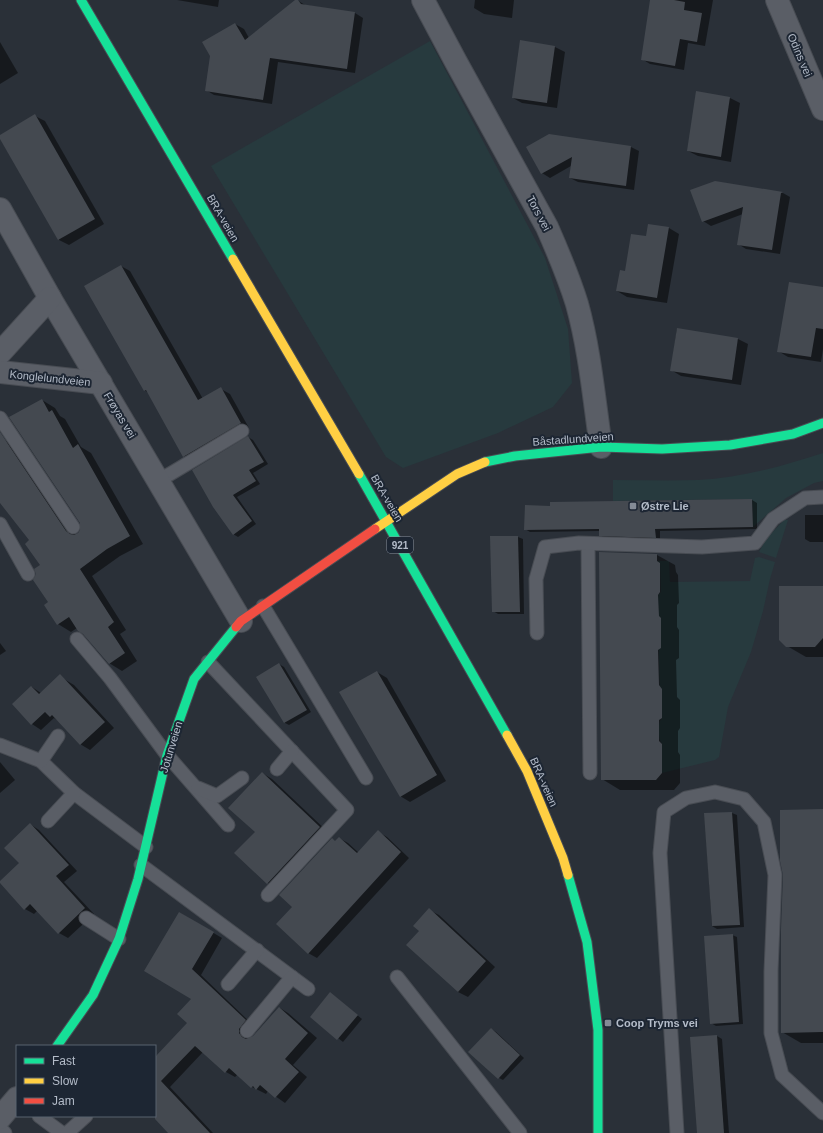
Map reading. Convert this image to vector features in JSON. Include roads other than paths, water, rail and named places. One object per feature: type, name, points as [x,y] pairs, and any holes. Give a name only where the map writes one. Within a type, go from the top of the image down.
[{"type":"main road","name":"BRA-veien","points":[[81,0],[387,522],[527,771],[563,858],[588,942],[598,1030],[598,1133]]},
{"type":"main road","name":"Båstadlundveien","points":[[387,522],[457,474],[487,461],[515,456],[601,447],[662,449],[730,445],[793,434],[823,423]]},
{"type":"main road","name":"Jotunveien","points":[[58,1045],[94,995],[119,939],[146,847],[167,756],[194,679],[241,622],[387,522]]},
{"type":"street","name":"Tors vei","points":[[423,0],[547,227],[558,251],[576,304],[588,351],[601,447]]},
{"type":"street","name":"Odins vei","points":[[777,0],[823,109]]},
{"type":"street","name":"Frøyas vei","points":[[2,218],[241,622]]},
{"type":"street","points":[[0,353],[50,298]]},
{"type":"street","name":"Konglelundveien","points":[[0,372],[101,383]]},
{"type":"street","points":[[1,1122],[16,1100]]},
{"type":"lane","points":[[0,418],[73,527]]},
{"type":"lane","points":[[158,480],[242,431]]},
{"type":"lane","points":[[537,633],[536,579],[545,547],[588,544],[702,547],[755,543],[773,519],[805,498],[823,497]]},
{"type":"lane","points":[[0,524],[28,574]]},
{"type":"lane","points":[[588,544],[590,773]]},
{"type":"lane","points":[[263,606],[366,778]]},
{"type":"lane","points":[[77,639],[110,678],[167,756],[228,826]]},
{"type":"lane","points":[[208,662],[347,810],[268,895]]},
{"type":"lane","points":[[41,761],[58,736]]},
{"type":"lane","points":[[0,745],[41,761],[74,793],[146,847]]},
{"type":"lane","points":[[277,769],[292,751]]},
{"type":"lane","points":[[194,787],[217,796],[242,778]]},
{"type":"lane","points":[[677,1133],[660,853],[664,812],[686,798],[715,792],[744,799],[764,822],[775,875],[771,971],[771,1033],[782,1075],[823,1113]]},
{"type":"lane","points":[[48,821],[74,793]]},
{"type":"lane","points":[[141,865],[308,989]]},
{"type":"lane","points":[[86,918],[119,939]]},
{"type":"lane","points":[[228,984],[257,950]]},
{"type":"lane","points":[[247,1032],[292,977]]},
{"type":"lane","points":[[397,977],[520,1133]]},
{"type":"lane","points":[[40,1117],[62,1133]]},
{"type":"lane","points":[[67,1133],[85,1117]]},
{"type":"place","name":"Østre Lie","points":[[633,506]]},
{"type":"place","name":"Coop Tryms vei","points":[[608,1023]]}]
